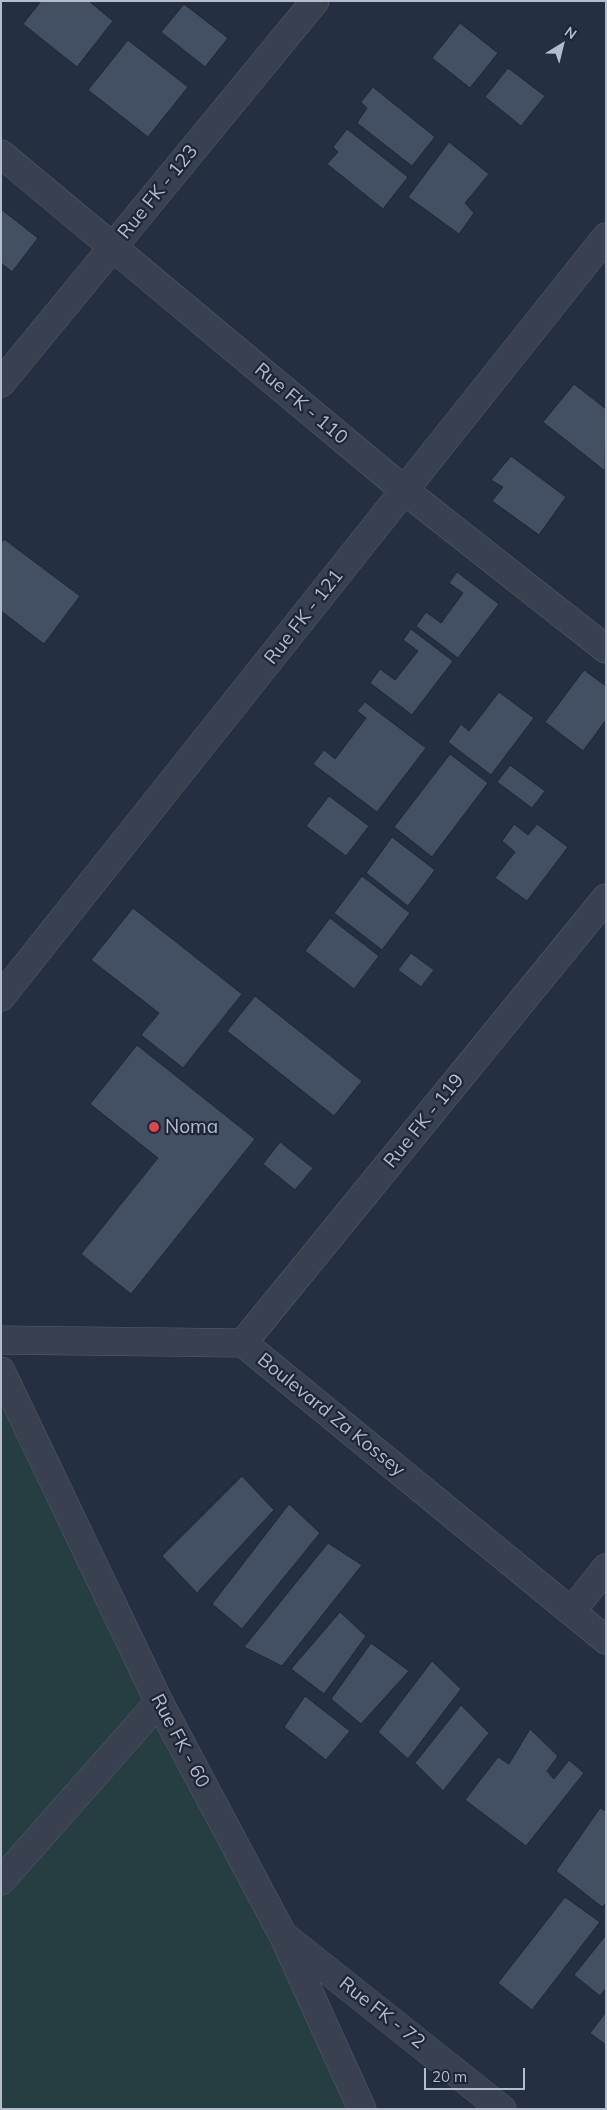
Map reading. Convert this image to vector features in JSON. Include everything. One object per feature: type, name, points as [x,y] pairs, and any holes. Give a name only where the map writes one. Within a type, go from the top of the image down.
[{"type":"street","name":"Rue FK - 123","points":[[1,383],[315,1]]},
{"type":"street","name":"Rue FK - 110","points":[[1,154],[404,490],[606,649]]},
{"type":"street","name":"Rue FK - 121","points":[[1,997],[606,236]]},
{"type":"street","name":"Rue FK - 119","points":[[243,1343],[606,898]]},
{"type":"street","name":"Boulevard Za Kossey","points":[[1,1340],[243,1343],[606,1640]]},
{"type":"street","name":"Rue FK - 60","points":[[1,1371],[159,1702],[284,1937],[362,2109]]},
{"type":"street","points":[[571,1612],[606,1568]]},
{"type":"street","points":[[1,1881],[159,1702]]},
{"type":"street","name":"Rue FK - 72","points":[[284,1937],[502,2109]]},
{"type":"green space","points":[[1,1382],[356,2109],[1,2109]]},
{"type":"building","points":[[41,1],[89,1],[113,21],[77,67],[23,24]]},
{"type":"building","points":[[184,4],[228,38],[205,67],[161,32]]},
{"type":"building","points":[[460,23],[498,53],[470,88],[432,58]]},
{"type":"building","points":[[128,40],[188,87],[148,137],[88,90]]},
{"type":"building","points":[[508,68],[545,96],[521,126],[485,97]]},
{"type":"building","points":[[373,87],[435,137],[412,166],[357,123],[367,108],[361,102]]},
{"type":"building","points":[[347,129],[408,177],[383,209],[327,164],[338,152],[333,147]]},
{"type":"building","points":[[449,142],[489,174],[465,203],[474,213],[459,234],[408,197]]},
{"type":"building","points":[[1,209],[38,238],[12,272],[1,263]]},
{"type":"building","points":[[574,384],[606,409],[605,471],[543,422]]},
{"type":"building","points":[[511,456],[566,497],[539,535],[492,501],[503,487],[491,480]]},
{"type":"building","points":[[4,539],[80,596],[44,644],[1,611],[1,543]]},
{"type":"building","points":[[457,572],[499,604],[458,658],[416,626],[426,612],[441,623],[463,593],[449,583]]},
{"type":"building","points":[[411,629],[453,661],[412,715],[370,683],[380,669],[395,680],[418,651],[403,640]]},
{"type":"building","points":[[584,670],[606,686],[606,720],[583,751],[545,722]]},
{"type":"building","points":[[499,692],[534,718],[491,775],[448,742],[461,724],[469,731]]},
{"type":"building","points":[[365,702],[426,748],[377,812],[313,764],[324,750],[335,759],[366,718],[357,711]]},
{"type":"building","points":[[450,754],[488,783],[432,857],[394,827]]},
{"type":"building","points":[[510,765],[545,791],[532,808],[497,782]]},
{"type":"building","points":[[329,796],[369,826],[346,856],[306,826]]},
{"type":"building","points":[[514,824],[528,835],[537,824],[568,847],[527,901],[495,878],[515,852],[502,841]]},
{"type":"building","points":[[392,837],[435,870],[408,906],[366,873]]},
{"type":"building","points":[[362,876],[410,913],[382,950],[334,913]]},
{"type":"building","points":[[133,908],[242,994],[183,1068],[141,1035],[159,1013],[91,960]]},
{"type":"building","points":[[330,918],[379,956],[354,989],[305,951]]},
{"type":"building","points":[[411,953],[434,970],[421,987],[398,970]]},
{"type":"building","points":[[255,996],[362,1081],[334,1116],[227,1031]]},
{"type":"building","points":[[137,1045],[255,1139],[131,1294],[81,1254],[158,1158],[90,1104]]},
{"type":"building","points":[[280,1142],[313,1168],[295,1190],[263,1164]]},
{"type":"building","points":[[242,1476],[274,1510],[197,1593],[162,1556]]},
{"type":"building","points":[[289,1504],[320,1533],[242,1629],[212,1604]]},
{"type":"building","points":[[328,1543],[362,1565],[282,1666],[244,1647]]},
{"type":"building","points":[[340,1612],[366,1636],[324,1694],[291,1669]]},
{"type":"building","points":[[371,1643],[409,1671],[361,1724],[331,1699]]},
{"type":"building","points":[[432,1661],[461,1689],[408,1759],[378,1732]]},
{"type":"building","points":[[305,1696],[350,1731],[326,1760],[284,1727]]},
{"type":"building","points":[[461,1705],[489,1733],[443,1791],[415,1763]]},
{"type":"building","points":[[530,1729],[558,1756],[547,1771],[554,1779],[569,1760],[584,1773],[526,1846],[465,1800],[498,1757],[509,1764]]},
{"type":"building","points":[[600,1808],[606,1811],[606,1903],[602,1907],[556,1871]]},
{"type":"building","points":[[565,1897],[600,1922],[532,2010],[498,1983]]},
{"type":"building","points":[[606,1935],[606,1988],[600,1996],[574,1975]]},
{"type":"building","points":[[606,2012],[606,2045],[590,2033]]},
{"type":"place","name":"Noma","points":[[154,1127]]}]
